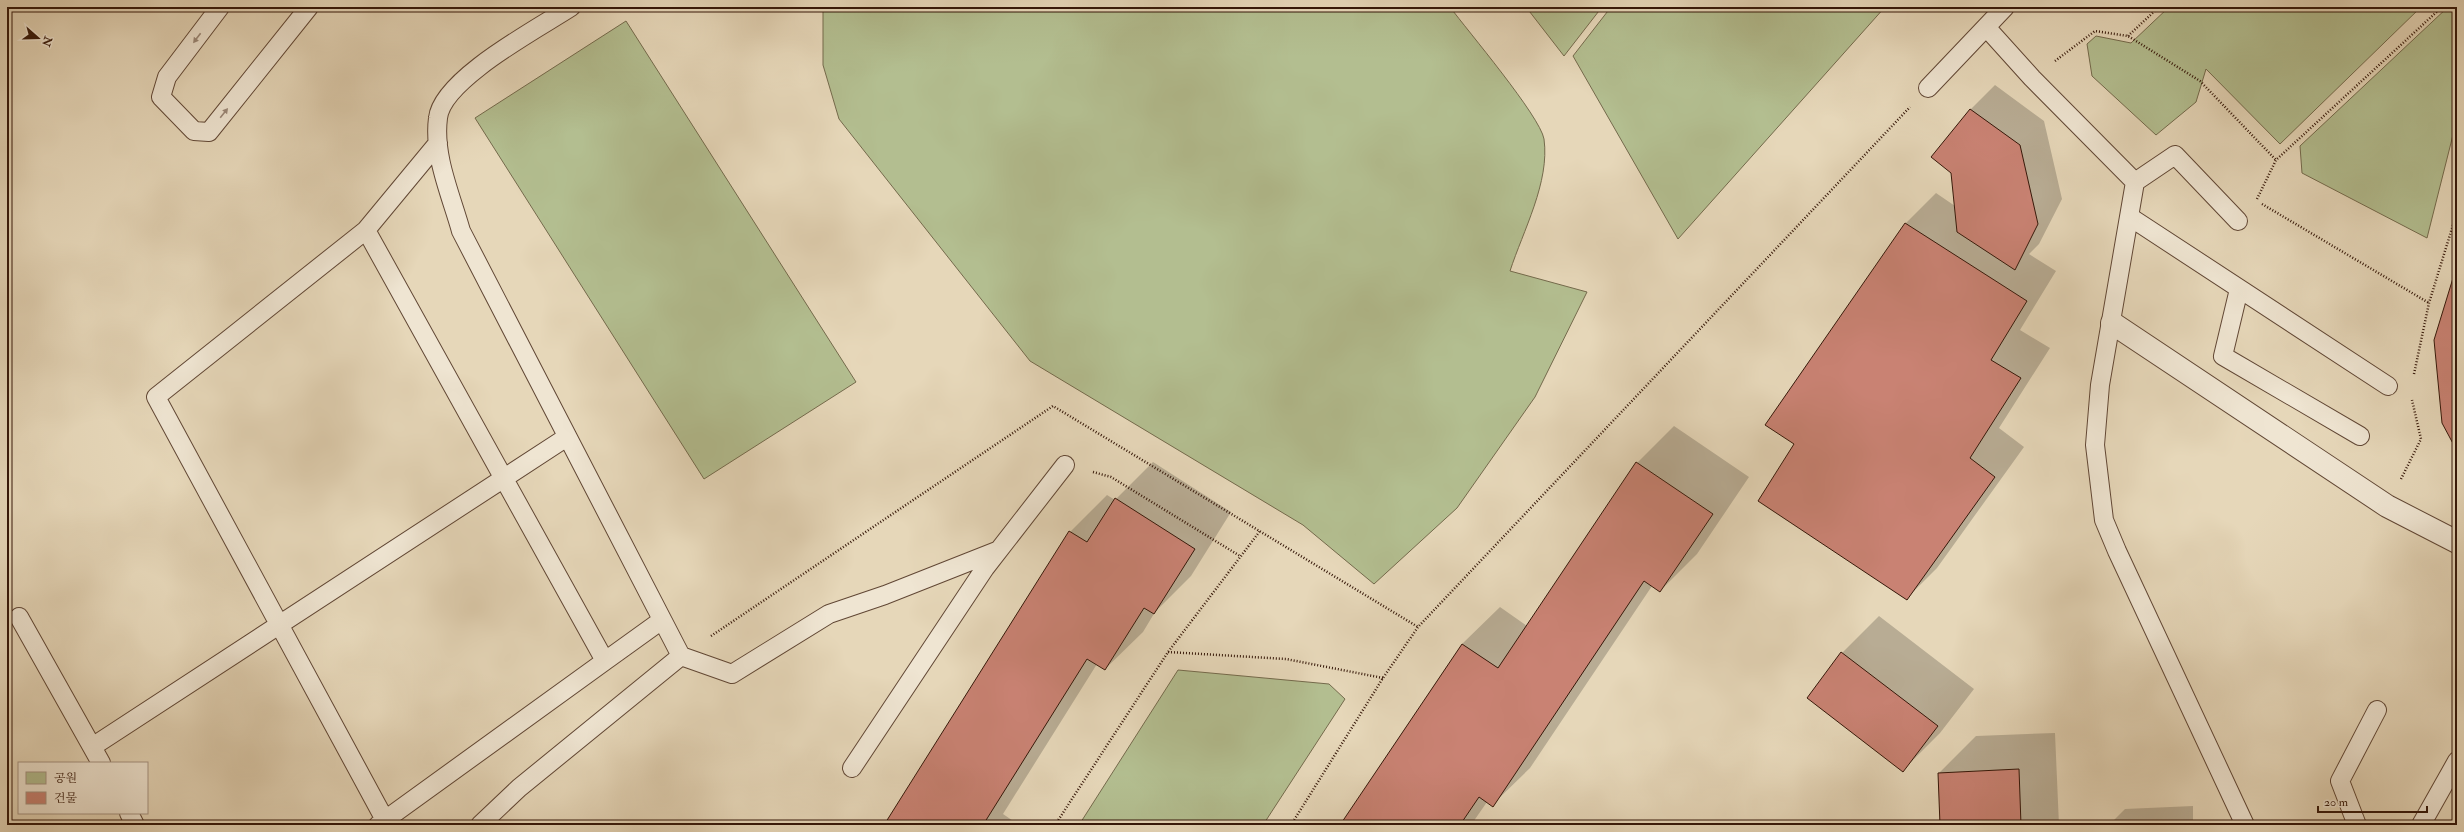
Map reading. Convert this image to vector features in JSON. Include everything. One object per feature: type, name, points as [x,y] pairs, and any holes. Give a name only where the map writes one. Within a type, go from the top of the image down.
[{"type":"street","points":[[2112,322],[2387,506],[2457,542]]},
{"type":"lane","points":[[220,7],[167,77],[161,97],[194,130],[209,132],[309,7]]},
{"type":"lane","points":[[571,7],[467,74],[450,94],[438,116],[438,143],[441,164],[461,231],[680,656],[732,674],[829,614],[885,595],[999,550]]},
{"type":"lane","points":[[1928,88],[2005,7]]},
{"type":"lane","points":[[1986,27],[2032,78],[2135,182]]},
{"type":"lane","points":[[438,143],[366,230],[156,397],[280,625],[381,822],[662,620]]},
{"type":"lane","points":[[2238,221],[2175,155],[2135,182],[2100,385],[2095,445],[2104,520],[2120,558],[2245,825]]},
{"type":"lane","points":[[2130,217],[2388,386]]},
{"type":"lane","points":[[366,230],[605,661]]},
{"type":"lane","points":[[2239,289],[2223,356],[2360,436]]},
{"type":"lane","points":[[92,747],[567,437]]},
{"type":"lane","points":[[852,768],[999,550],[1065,465]]},
{"type":"lane","points":[[19,617],[100,762]]},
{"type":"lane","points":[[480,825],[519,788],[680,656]]},
{"type":"lane","points":[[2357,825],[2340,781],[2377,710]]},
{"type":"lane","points":[[2421,825],[2457,761]]},
{"type":"lane","points":[[130,814],[135,825]]},
{"type":"path","points":[[2128,36],[2159,7]]},
{"type":"path","points":[[2429,303],[2256,200],[2276,160],[2442,7]]},
{"type":"path","points":[[2032,78],[2094,31],[2128,36],[2200,81],[2276,160]]},
{"type":"path","points":[[1291,825],[1383,678],[1418,628],[1928,88]]},
{"type":"path","points":[[2414,377],[2429,303],[2457,212]]},
{"type":"path","points":[[2387,506],[2421,439],[2410,392]]},
{"type":"path","points":[[680,656],[1053,406],[1418,628]]},
{"type":"path","points":[[1111,477],[1240,556]]},
{"type":"path","points":[[1055,825],[1168,652],[1260,531]]},
{"type":"path","points":[[1168,652],[1286,659],[1383,678]]},
{"type":"green space","points":[[823,7],[1450,7],[1517,93],[1540,128],[1544,139],[1545,155],[1539,189],[1510,271],[1587,292],[1535,397],[1457,508],[1374,584],[1303,525],[1030,361],[839,119],[823,65]]},
{"type":"green space","points":[[1526,7],[1602,7],[1564,56]]},
{"type":"green space","points":[[1611,7],[1885,7],[1678,239],[1573,56]]},
{"type":"green space","points":[[2169,7],[2421,7],[2280,144],[2206,69],[2196,102],[2156,135],[2092,76],[2087,44],[2096,36],[2131,43]]},
{"type":"green space","points":[[2448,7],[2457,7],[2457,119],[2427,238],[2302,173],[2300,146]]},
{"type":"green space","points":[[626,21],[856,382],[704,479],[475,118]]},
{"type":"green space","points":[[1178,670],[1329,684],[1345,699],[1263,825],[1079,825]]},
{"type":"building","points":[[1970,109],[2020,145],[2038,224],[2015,270],[1957,232],[1951,173],[1931,157]]},
{"type":"building","points":[[1905,223],[2027,301],[1991,360],[2021,378],[1970,458],[1995,477],[1907,600],[1758,501],[1794,444],[1765,425]]},
{"type":"building","points":[[2457,265],[2457,451],[2442,423],[2434,340]]},
{"type":"building","points":[[1636,462],[1713,514],[1660,592],[1644,581],[1493,807],[1479,797],[1460,825],[1340,825],[1462,644],[1498,668]]},
{"type":"building","points":[[1115,498],[1195,549],[1154,614],[1144,608],[1105,670],[1087,659],[983,825],[884,825],[1069,531],[1087,542]]},
{"type":"building","points":[[1841,652],[1938,726],[1903,772],[1807,698]]},
{"type":"building","points":[[2019,769],[2021,825],[1940,825],[1938,773]]}]
